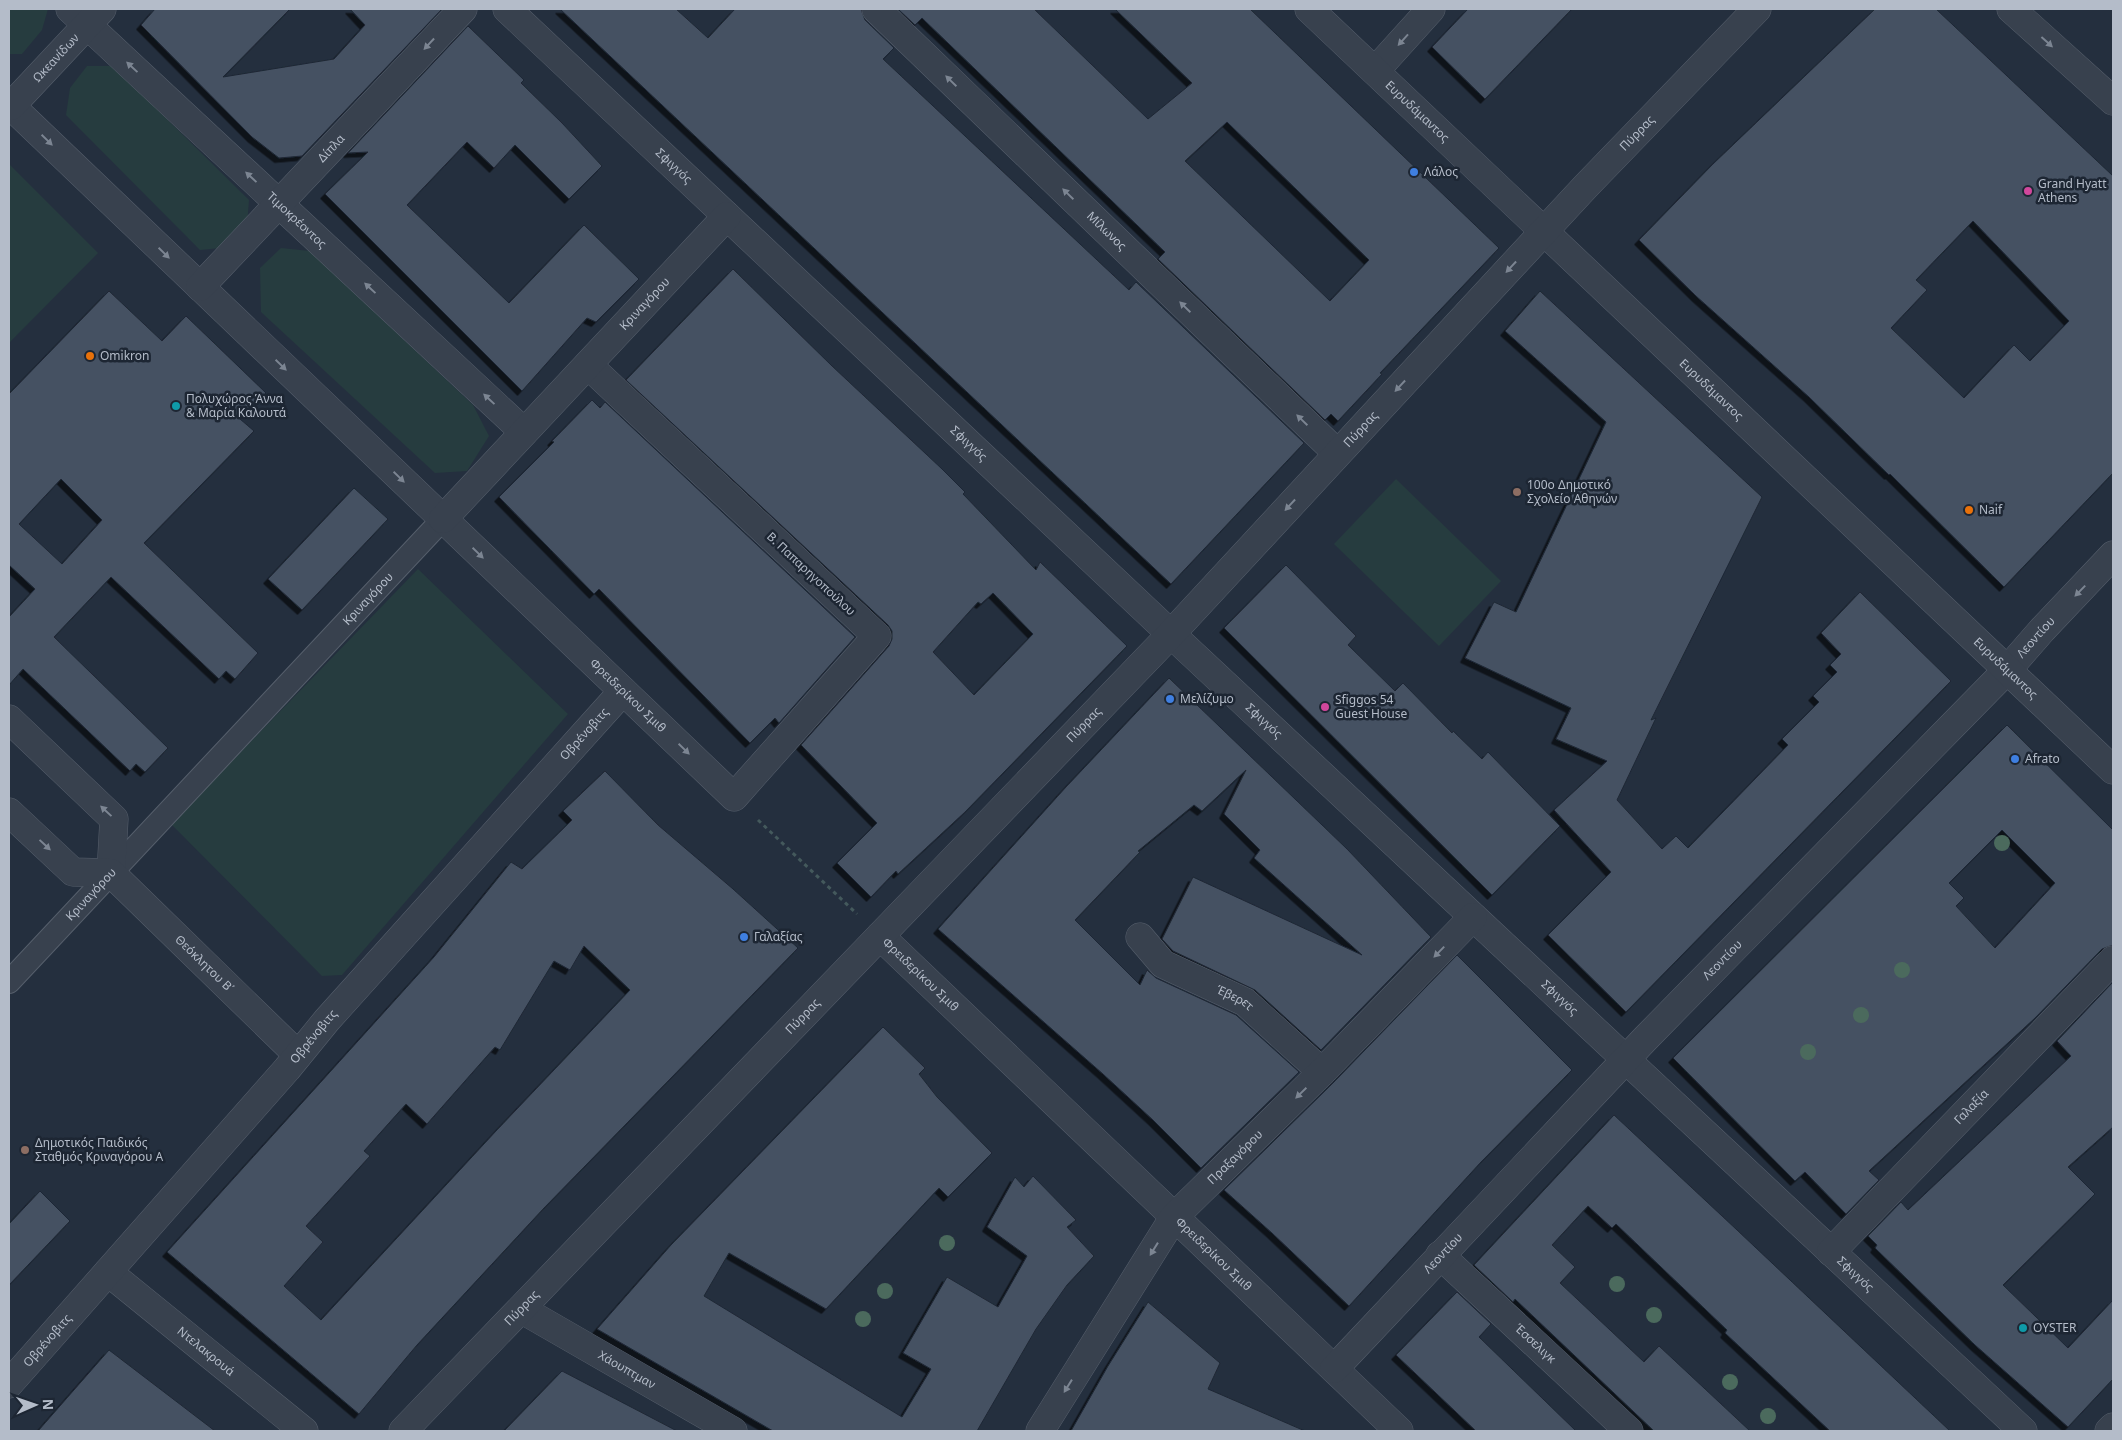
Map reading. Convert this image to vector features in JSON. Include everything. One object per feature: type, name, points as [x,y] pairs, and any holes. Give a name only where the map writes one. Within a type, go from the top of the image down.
[{"type":"street","name":"Δίπλα","points":[[200,287],[463,9]]},
{"type":"street","name":"Σφιγγός","points":[[507,9],[1171,634],[2023,1431]]},
{"type":"street","name":"Μίλωνος","points":[[876,9],[1337,453]]},
{"type":"street","name":"Ευρυδάμαντος","points":[[1309,9],[2113,770]]},
{"type":"street","points":[[1375,71],[1431,9]]},
{"type":"street","name":"Πύρρας","points":[[403,1431],[1171,634],[1544,231],[1757,9]]},
{"type":"street","points":[[2011,9],[2113,101]]},
{"type":"street","name":"Τιμοκρέοντος","points":[[86,14],[280,204],[524,432]]},
{"type":"street","name":"Ωκεανίδων","points":[[10,105],[86,14]]},
{"type":"street","points":[[10,105],[443,519]]},
{"type":"street","name":"Κριναγόρου","points":[[9,982],[727,216]]},
{"type":"street","name":"Β. Παπαρηγοπούλου","points":[[588,365],[877,636],[734,797]]},
{"type":"street","name":"Φρειδερίκου Σμιθ","points":[[443,519],[734,797]]},
{"type":"street","name":"Λεοντίου","points":[[1334,1369],[1625,1059],[2008,669],[2113,555]]},
{"type":"street","name":"Οβρένοβιτς","points":[[9,1384],[328,1020],[623,691]]},
{"type":"street","points":[[9,719],[114,819],[111,873],[73,872],[9,812]]},
{"type":"street","name":"Θεόκλητου Β΄","points":[[111,873],[298,1055]]},
{"type":"street","name":"Πραξαγόρου","points":[[1040,1431],[1174,1217],[1322,1072],[1473,917]]},
{"type":"street","name":"Φρειδερίκου Σμιθ","points":[[880,936],[1399,1431]]},
{"type":"street","name":"Έβερετ","points":[[1140,937],[1163,964],[1245,1002],[1322,1072]]},
{"type":"street","name":"Γαλαξία","points":[[1831,1252],[2113,960]]},
{"type":"street","name":"Έσσελιγκ","points":[[1440,1255],[1629,1431]]},
{"type":"street","name":"Ντελακρουά","points":[[108,1272],[304,1431]]},
{"type":"street","name":"Χάουπτμαν","points":[[521,1309],[733,1431]]},
{"type":"street","points":[[2109,1431],[2113,1427]]},
{"type":"path","name":"Φρειδερίκου Σμιθ","points":[[734,797],[880,936]]},
{"type":"green space","points":[[9,9],[48,9],[42,30],[22,54],[9,54]]},
{"type":"green space","points":[[87,66],[113,66],[249,200],[247,226],[230,247],[200,250],[66,115],[70,88]]},
{"type":"green space","points":[[9,164],[98,253],[9,343]]},
{"type":"green space","points":[[281,248],[310,251],[473,405],[489,436],[467,471],[435,473],[261,312],[260,268]]},
{"type":"green space","points":[[1396,479],[1501,581],[1439,646],[1334,544]]},
{"type":"green space","points":[[418,569],[568,714],[342,975],[322,976],[171,824]]},
{"type":"building","points":[[155,9],[290,9],[223,77],[334,59],[365,25],[350,9],[442,9],[302,156],[279,158],[252,137],[141,25]]},
{"type":"building","points":[[560,9],[676,9],[708,38],[735,9],[861,9],[865,20],[894,48],[883,59],[1129,290],[1136,282],[1304,443],[1171,584]]},
{"type":"building","points":[[898,9],[1034,9],[1148,119],[1192,83],[1115,9],[1250,9],[1499,248],[1380,373],[1382,374],[1338,421],[1331,414],[1325,420],[1158,259],[1165,252],[922,18],[915,25]],"holes":[[[1227,122],[1369,260],[1330,301],[1185,161]]]},
{"type":"building","points":[[1468,9],[1572,9],[1485,99],[1432,47]]},
{"type":"building","points":[[1875,9],[1936,9],[2113,176],[2113,473],[2004,587],[1890,474],[1809,397],[1696,296],[1639,240],[1713,164]],"holes":[[[1973,221],[2069,321],[2030,361],[2014,345],[1964,398],[1891,328],[1927,290],[1916,280]]]},
{"type":"building","points":[[468,26],[524,80],[521,83],[602,166],[569,199],[515,145],[494,168],[467,142],[407,205],[509,303],[584,225],[639,279],[596,322],[587,318],[522,391],[325,194],[368,152],[348,153]]},
{"type":"building","points":[[733,269],[832,366],[942,469],[965,492],[963,494],[1036,570],[1040,562],[1127,646],[965,812],[898,874],[896,871],[871,897],[837,863],[877,823],[801,745],[889,646],[892,639],[892,631],[888,625],[626,380]],"holes":[[[993,593],[1033,634],[974,695],[933,652],[978,602],[981,604]]]},
{"type":"building","points":[[109,291],[162,341],[186,316],[266,393],[240,419],[254,431],[144,543],[258,653],[235,679],[226,671],[219,679],[111,577],[54,637],[168,748],[145,772],[136,764],[130,771],[23,669],[9,685],[9,617],[35,589],[9,565],[9,394]],"holes":[[[61,479],[102,520],[62,564],[19,524]]]},
{"type":"building","points":[[1540,291],[1762,497],[1651,720],[1656,718],[1617,800],[1662,849],[1676,836],[1688,848],[1788,745],[1782,739],[1819,702],[1813,696],[1837,672],[1830,665],[1841,654],[1821,633],[1860,592],[1951,681],[1626,1012],[1548,935],[1611,872],[1554,810],[1607,761],[1556,739],[1571,708],[1465,658],[1494,602],[1516,612],[1606,422],[1505,331]]},
{"type":"building","points":[[592,400],[600,408],[605,402],[855,637],[779,723],[775,718],[750,743],[599,589],[594,594],[499,497],[554,442],[552,441]]},
{"type":"building","points":[[354,488],[388,519],[302,610],[268,579]]},
{"type":"building","points":[[1286,565],[1356,636],[1348,645],[1395,691],[1403,683],[1452,733],[1453,731],[1482,759],[1488,752],[1560,826],[1492,895],[1224,628]]},
{"type":"building","points":[[1169,678],[1347,849],[1431,937],[1321,1050],[1255,990],[1173,951],[1162,939],[1193,877],[1362,955],[1254,858],[1260,850],[1224,814],[1246,770],[1202,811],[1194,805],[1138,851],[1140,852],[1075,920],[1140,985],[1147,970],[1156,978],[1236,1015],[1299,1072],[1201,1168],[1103,1074],[938,929],[1066,787]]},
{"type":"building","points":[[2007,725],[2113,830],[2113,945],[2102,949],[2035,1018],[1869,1171],[1879,1180],[1846,1214],[1805,1172],[1795,1181],[1673,1058]],"holes":[[[2002,830],[2055,883],[1995,948],[1956,906],[1964,898],[1949,883]]]},
{"type":"building","points":[[605,771],[658,825],[798,948],[544,1208],[417,1345],[359,1414],[167,1252],[434,957],[511,862],[522,869],[572,820],[563,811]],"holes":[[[584,946],[630,990],[321,1320],[284,1286],[323,1242],[306,1226],[370,1156],[364,1151],[406,1104],[427,1124],[495,1047],[500,1050],[554,961],[570,970]]]},
{"type":"building","points":[[1457,955],[1572,1070],[1481,1162],[1349,1306],[1224,1190],[1333,1083]]},
{"type":"building","points":[[2113,982],[2113,1127],[2068,1167],[2095,1194],[2003,1285],[2068,1348],[2113,1300],[2113,1379],[2068,1427],[1975,1345],[1875,1248],[1877,1245],[1868,1236],[1901,1202],[1908,1210],[2071,1056],[2057,1041]]},
{"type":"building","points":[[883,1027],[925,1068],[919,1074],[937,1097],[992,1153],[948,1197],[939,1188],[826,1309],[729,1253],[704,1296],[902,1417],[931,1369],[903,1353],[947,1277],[998,1307],[1027,1256],[987,1227],[1015,1177],[1024,1187],[1033,1176],[1076,1220],[1067,1227],[1094,1256],[1067,1285],[1036,1329],[977,1431],[773,1431],[597,1329],[671,1245]]},
{"type":"building","points":[[1614,1115],[1950,1431],[1830,1431],[1725,1333],[1727,1330],[1616,1224],[1612,1228],[1588,1206],[1552,1245],[1575,1267],[1560,1283],[1644,1362],[1659,1346],[1750,1431],[1654,1431],[1515,1299],[1513,1302],[1474,1265]]},
{"type":"building","points":[[40,1191],[70,1221],[9,1285],[9,1224]]},
{"type":"building","points":[[1457,1292],[1491,1324],[1479,1337],[1576,1431],[1476,1431],[1396,1355]]},
{"type":"building","points":[[1148,1302],[1220,1363],[1208,1389],[1305,1431],[1071,1431],[1108,1366]]},
{"type":"building","points":[[109,1350],[215,1431],[38,1431]]},
{"type":"building","points":[[562,1371],[677,1431],[504,1431]]},
{"type":"place","name":"Λάλος","points":[[1414,172]]},
{"type":"place","name":"Grand Hyatt Athens","points":[[2028,191]]},
{"type":"place","name":"Omikron","points":[[90,356]]},
{"type":"place","name":"Πολυχώρος Άννα & Μαρία Καλουτά","points":[[176,406]]},
{"type":"place","name":"100ο Δημοτικό Σχολείο Αθηνών","points":[[1517,492]]},
{"type":"place","name":"Naif","points":[[1969,510]]},
{"type":"place","name":"Μελίζυμο","points":[[1170,699]]},
{"type":"place","name":"Sfiggos 54 Guest House","points":[[1325,707]]},
{"type":"place","name":"Afrato","points":[[2015,759]]},
{"type":"place","name":"Γαλαξίας","points":[[744,937]]},
{"type":"place","name":"Δημοτικός Παιδικός Σταθμός Κριναγόρου Α","points":[[25,1150]]},
{"type":"place","name":"OYSTER","points":[[2023,1328]]}]
